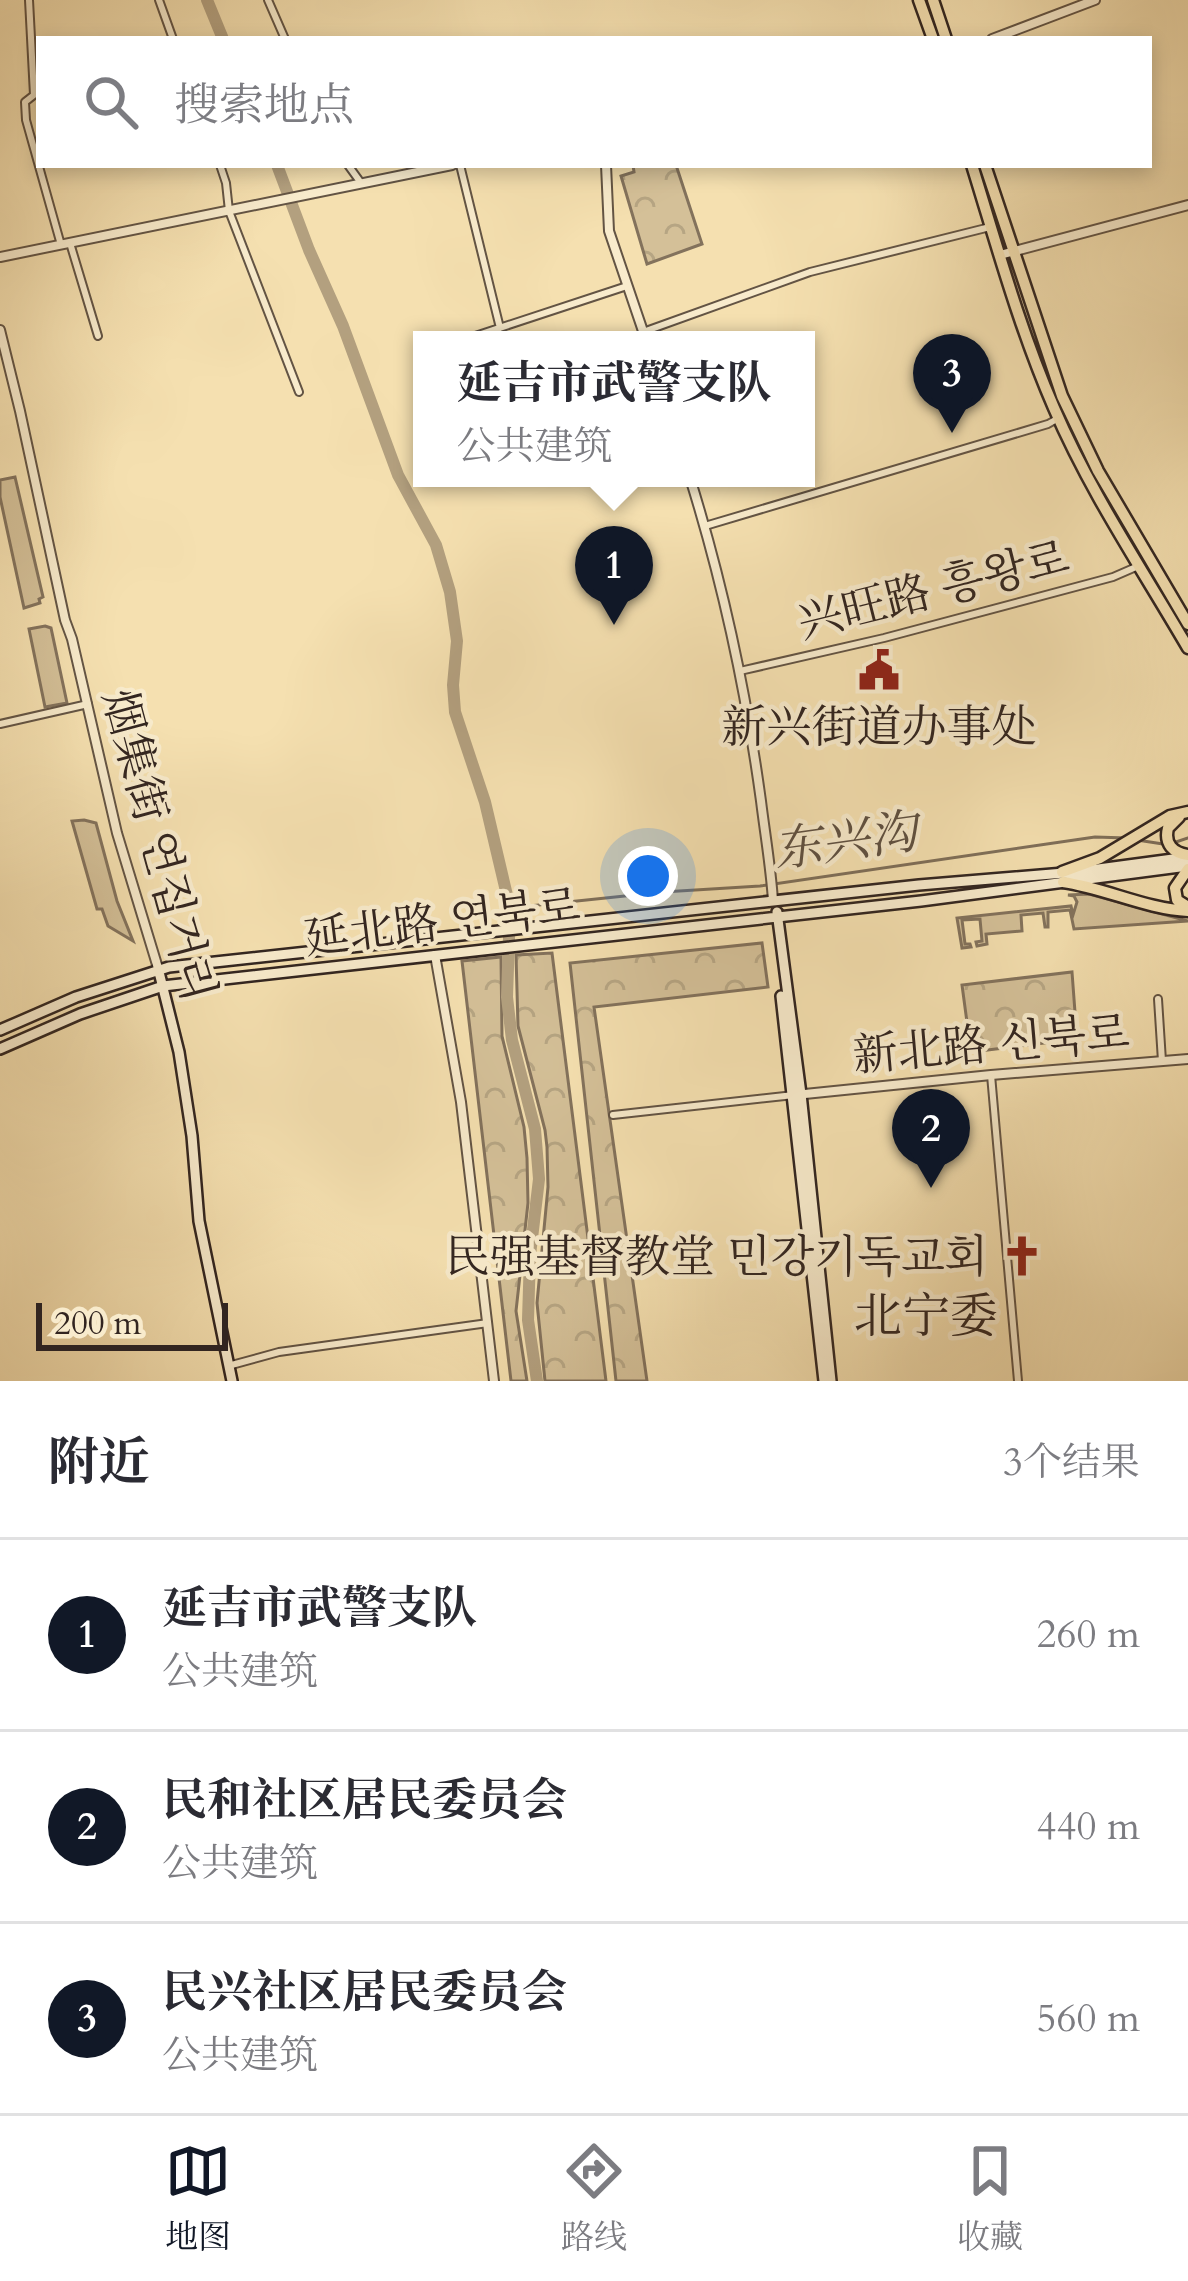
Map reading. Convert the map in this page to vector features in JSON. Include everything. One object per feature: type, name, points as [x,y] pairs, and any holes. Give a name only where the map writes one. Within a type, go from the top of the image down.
[{"type":"main road","points":[[920,0],[931,36]]},
{"type":"main road","points":[[933,0],[945,36]]},
{"type":"main road","points":[[973,168],[991,227],[1006,253],[1078,434],[1188,624]]},
{"type":"main road","points":[[986,168],[1035,360],[1058,418],[1188,648]]},
{"type":"main road","points":[[1063,877],[1172,910],[1184,906],[1175,888],[1186,865],[1168,841],[1168,828],[1188,814]]},
{"type":"main road","points":[[1063,877],[1170,816],[1188,814]]},
{"type":"main road","name":"延北路 연북로","points":[[0,1049],[80,1014],[163,986],[1186,865]]},
{"type":"main road","name":"延北路 연북로","points":[[0,1030],[158,968],[559,923],[772,890],[1063,877]]},
{"type":"main road","points":[[772,890],[828,1381]]},
{"type":"main road","name":"烟集街 연집거리","points":[[158,968],[179,1052],[199,1221],[232,1381]]},
{"type":"street","points":[[29,0],[34,95],[25,101],[36,152]]},
{"type":"street","points":[[159,0],[172,36]]},
{"type":"street","points":[[268,0],[284,36]]},
{"type":"street","points":[[1000,36],[1095,0]]},
{"type":"street","points":[[41,168],[98,336]]},
{"type":"street","points":[[221,168],[299,392]]},
{"type":"street","points":[[350,168],[361,183]]},
{"type":"street","points":[[0,256],[440,168]]},
{"type":"street","points":[[457,168],[500,328]]},
{"type":"street","points":[[606,168],[609,230],[642,331]]},
{"type":"street","points":[[1006,253],[1188,205]]},
{"type":"street","points":[[656,331],[752,290],[991,227]]},
{"type":"street","points":[[491,331],[627,286]]},
{"type":"street","name":"烟集街 연집거리","points":[[0,329],[117,833],[158,968]]},
{"type":"street","points":[[705,526],[1058,418]]},
{"type":"street","points":[[694,487],[740,671],[772,890]]},
{"type":"street","name":"兴旺路 흥왕로","points":[[740,671],[997,608],[1113,577],[1139,565]]},
{"type":"street","points":[[0,724],[88,704]]},
{"type":"street","points":[[435,954],[461,1102],[494,1381]]},
{"type":"street","points":[[1158,999],[1162,1061]]},
{"type":"street","name":"新北路 신북로","points":[[798,1095],[1188,1059]]},
{"type":"street","points":[[992,1075],[1018,1381]]},
{"type":"street","points":[[613,1115],[798,1095]]},
{"type":"street","points":[[228,1366],[279,1352],[488,1323]]},
{"type":"green space","points":[[633,168],[677,168],[702,244],[647,264],[621,176],[634,172]]},
{"type":"green space","points":[[15,477],[43,597],[40,603],[24,608],[0,497],[0,480]]},
{"type":"green space","points":[[51,628],[67,703],[45,707],[29,629]]},
{"type":"green space","points":[[72,821],[96,823],[133,941],[108,926],[102,909],[97,909]]},
{"type":"green space","points":[[1089,894],[1188,921],[1074,929],[1070,910],[1048,912],[1048,927],[1043,913],[1021,915],[1022,931],[986,934],[987,944],[977,946],[982,941],[980,919],[962,920],[965,944],[971,947],[962,948],[957,918],[1071,906],[1073,915],[1077,902],[1068,895]]},
{"type":"green space","points":[[762,943],[768,987],[594,1007],[647,1381],[616,1381],[570,963]]},
{"type":"green space","points":[[552,953],[606,1381],[545,1381],[537,1303],[547,1147],[518,1026],[516,955]]},
{"type":"green space","points":[[501,957],[502,1036],[527,1158],[528,1203],[516,1311],[527,1381],[511,1381],[462,961]]},
{"type":"green space","points":[[1072,972],[1077,1039],[971,1052],[962,985]]},
{"type":"waterway","points":[[207,0],[222,36]]},
{"type":"waterway","points":[[278,168],[398,475],[436,545],[450,592],[457,641],[455,712],[485,802],[510,908],[507,997],[512,1040],[535,1129],[539,1179],[528,1320],[537,1381]]},
{"type":"waterway","name":"东兴沟","points":[[510,908],[760,886],[1095,837],[1127,838]]},
{"type":"waterway","name":"东兴沟","points":[[1173,843],[1188,838]]},
{"type":"waterway","name":"东兴沟","points":[[1137,840],[1163,844]]},
{"type":"place","name":"民兴社区居民委员会","points":[[952,433]]},
{"type":"place","name":"延吉市武警支队","points":[[614,625]]},
{"type":"place","name":"新兴街道办事处","points":[[879,670]]},
{"type":"place","name":"民和社区居民委员会","points":[[931,1188]]},
{"type":"place","name":"民强基督教堂 민강기독교회","points":[[1022,1256]]},
{"type":"district","name":"北宁委","points":[[926,1315]]}]
